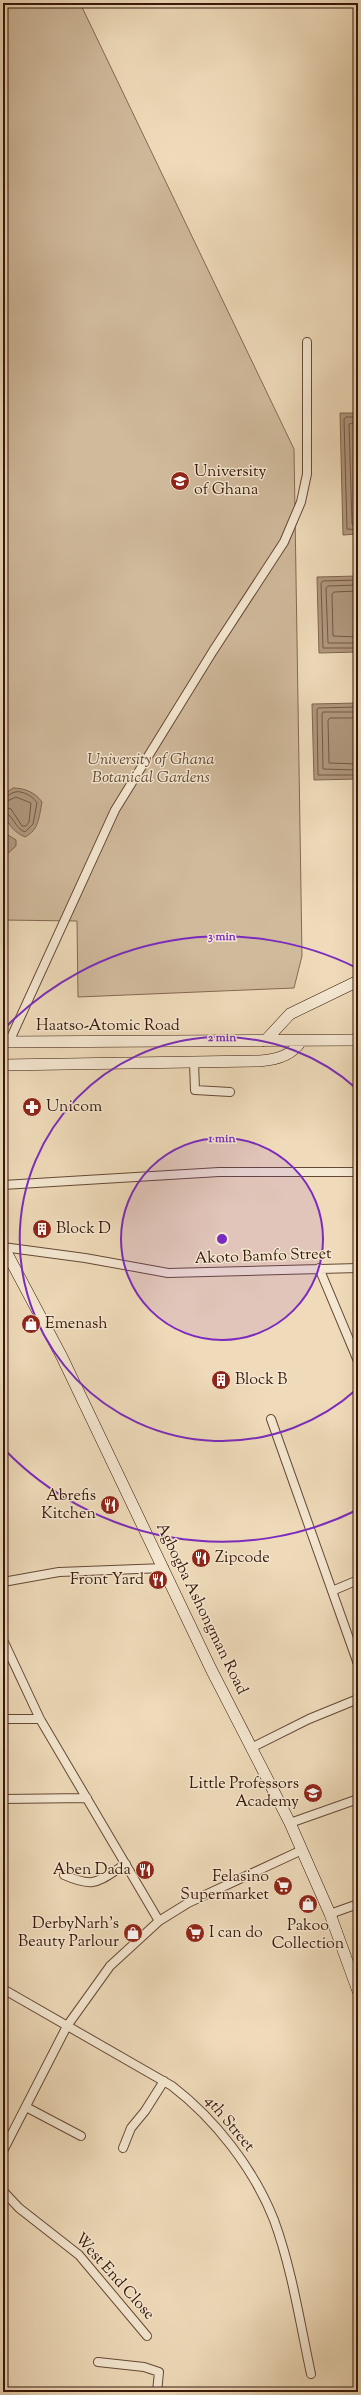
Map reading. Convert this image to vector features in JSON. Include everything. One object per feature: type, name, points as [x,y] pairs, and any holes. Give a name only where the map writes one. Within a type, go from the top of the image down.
[{"type":"street","points":[[6,1042],[115,810],[213,651],[284,542],[301,502],[307,474],[306,342]]},
{"type":"street","points":[[265,1041],[290,1014],[358,981]]},
{"type":"street","name":"Haatso-Atomic Road","points":[[6,1042],[358,1040]]},
{"type":"street","points":[[3,1065],[273,1060],[290,1053],[297,1048],[301,1041]]},
{"type":"street","points":[[194,1062],[194,1090],[230,1092]]},
{"type":"street","points":[[3,1185],[219,1172],[358,1172]]},
{"type":"street","name":"Akoto Bamfo Street","points":[[3,1247],[85,1258],[168,1273],[358,1268]]},
{"type":"street","name":"Agbogba Ashongman Road","points":[[3,1247],[62,1357],[251,1748],[290,1823],[330,1914],[358,1991]]},
{"type":"street","points":[[319,1268],[358,1361]]},
{"type":"street","points":[[271,1420],[358,1664]]},
{"type":"street","points":[[3,1582],[59,1572],[164,1568]]},
{"type":"street","points":[[332,1591],[358,1580]]},
{"type":"street","points":[[3,1640],[40,1719],[159,1921]]},
{"type":"street","points":[[251,1748],[309,1719],[358,1700]]},
{"type":"street","points":[[3,1719],[40,1719]]},
{"type":"street","points":[[3,1799],[87,1798]]},
{"type":"street","points":[[290,1823],[358,1799]]},
{"type":"street","points":[[3,2151],[67,2026],[110,1966],[159,1921],[188,1903],[302,1850]]},
{"type":"street","points":[[64,1875],[83,1883],[96,1882],[126,1864]]},
{"type":"street","points":[[330,1914],[358,1904]]},
{"type":"street","name":"4th Street","points":[[3,1989],[164,2081],[188,2099],[226,2138],[243,2161],[274,2219],[288,2266],[311,2374]]},
{"type":"street","points":[[123,2148],[131,2128],[145,2111],[164,2081]]},
{"type":"street","points":[[26,2107],[81,2136]]},
{"type":"street","name":"West End Close","points":[[3,2191],[19,2208],[79,2255],[148,2336]]},
{"type":"street","points":[[98,2362],[144,2367],[159,2372],[157,2392]]},
{"type":"green space","name":"University of Ghana Botanical Gardens","points":[[3,3],[80,3],[294,449],[302,956],[294,988],[78,997],[77,921],[3,920]]},
{"type":"water","points":[[340,413],[358,413],[358,534],[343,535]]},
{"type":"water","points":[[358,576],[358,652],[319,653],[317,577]]},
{"type":"water","points":[[358,703],[358,779],[314,780],[312,704]]},
{"type":"water","points":[[13,788],[29,791],[42,802],[36,827],[25,837],[10,825],[5,814],[3,795]]},
{"type":"water","points":[[3,832],[16,840],[16,846],[3,858]]},
{"type":"place","name":"University of Ghana","points":[[180,481]]},
{"type":"place","name":"Unicom","points":[[32,1107]]},
{"type":"place","name":"Block D","points":[[42,1229]]},
{"type":"place","name":"Emenash","points":[[31,1324]]},
{"type":"place","name":"Block B","points":[[221,1380]]},
{"type":"place","name":"Abrefis Kitchen","points":[[110,1505]]},
{"type":"place","name":"Zipcode","points":[[201,1558]]},
{"type":"place","name":"Front Yard","points":[[158,1580]]},
{"type":"place","name":"Little Professors Academy","points":[[313,1793]]},
{"type":"place","name":"Aben Dada","points":[[145,1870]]},
{"type":"place","name":"Felasino Supermarket","points":[[283,1886]]},
{"type":"place","name":"Pakoo Collection","points":[[308,1904]]},
{"type":"place","name":"DerbyNarh’s Beauty Parlour","points":[[133,1933]]},
{"type":"place","name":"I can do","points":[[195,1933]]}]
